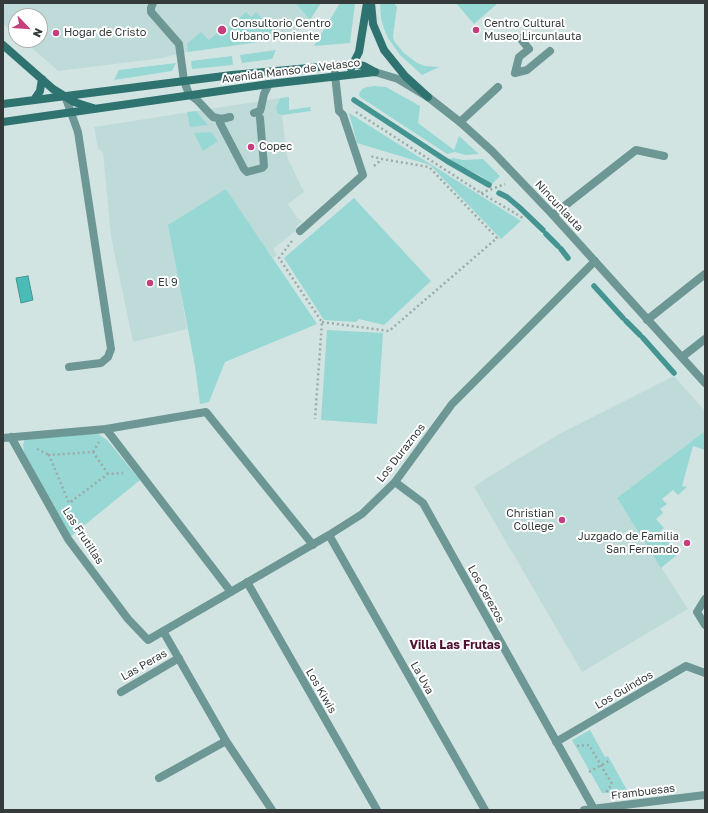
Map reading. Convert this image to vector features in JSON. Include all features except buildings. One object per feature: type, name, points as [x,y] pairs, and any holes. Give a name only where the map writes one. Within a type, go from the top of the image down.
[{"type":"main road","points":[[347,76],[359,52],[367,3]]},
{"type":"main road","points":[[371,3],[373,24],[384,50],[405,76],[428,97]]},
{"type":"main road","points":[[3,45],[53,89],[74,102],[95,109]]},
{"type":"main road","name":"Avenida Manso de Velasco","points":[[3,104],[184,81],[353,64],[364,66],[375,72]]},
{"type":"main road","name":"Avenida Manso de Velasco","points":[[3,122],[189,94],[375,72]]},
{"type":"main road","points":[[34,100],[40,91],[42,78]]},
{"type":"street","points":[[153,3],[151,12],[179,44],[184,81],[189,94],[220,123],[227,128],[232,127]]},
{"type":"street","points":[[520,38],[529,49],[519,57],[515,73],[527,70],[550,52]]},
{"type":"street","points":[[300,231],[363,175],[343,115],[339,112],[334,66]]},
{"type":"street","name":"Nincunlauta","points":[[375,72],[398,79],[428,97],[460,122],[492,151],[553,215],[705,383]]},
{"type":"street","points":[[220,123],[244,169],[247,172],[262,168],[264,166],[258,116],[268,84]]},
{"type":"street","points":[[460,122],[498,87]]},
{"type":"street","points":[[65,96],[78,132],[111,349],[108,357],[101,364],[69,367]]},
{"type":"street","points":[[213,117],[222,119],[230,117]]},
{"type":"street","points":[[553,215],[636,150],[664,156]]},
{"type":"street","name":"Los Duraznos","points":[[148,640],[329,535],[362,514],[395,482],[452,404],[594,261]]},
{"type":"street","points":[[647,320],[705,274]]},
{"type":"street","points":[[682,357],[705,339]]},
{"type":"street","name":"Las Frutillas","points":[[148,640],[128,619],[68,539],[7,437],[106,429],[206,412],[312,545]]},
{"type":"street","points":[[106,429],[230,592]]},
{"type":"street","name":"Los Cerezos","points":[[395,482],[423,503],[594,809]]},
{"type":"street","name":"La Uva","points":[[329,535],[485,810]]},
{"type":"street","name":"Los Kiwis","points":[[247,582],[377,810]]},
{"type":"street","points":[[705,599],[697,612],[705,625]]},
{"type":"street","points":[[163,631],[226,741],[272,810]]},
{"type":"street","name":"Las Peras","points":[[121,692],[179,658]]},
{"type":"street","name":"Los Guindos","points":[[556,742],[686,666],[705,673]]},
{"type":"street","points":[[159,778],[226,741]]},
{"type":"street","name":"Frambuesas","points":[[584,810],[705,794]]},
{"type":"path","points":[[352,110],[481,193],[523,218]]},
{"type":"path","points":[[322,322],[389,331],[496,238],[429,167],[382,159],[355,152]]},
{"type":"path","points":[[481,193],[505,184]]},
{"type":"path","points":[[300,231],[279,258],[322,322],[316,419]]},
{"type":"path","points":[[93,452],[108,474],[69,503],[49,455],[93,452]]},
{"type":"path","points":[[556,742],[576,746],[589,745],[612,784],[594,809]]},
{"type":"path","points":[[577,779],[609,761]]},
{"type":"shaded area","points":[[3,3],[295,3],[310,20],[292,36],[275,40],[180,53],[163,58],[58,71],[32,48],[48,48],[48,8],[8,8],[8,28],[3,24]]},
{"type":"shaded area","points":[[295,3],[321,3],[310,20]]},
{"type":"shaded area","points":[[340,3],[355,3],[350,43],[314,46]]},
{"type":"shaded area","points":[[380,3],[394,3],[397,7],[393,36],[394,41],[404,53],[417,63],[425,66],[439,67],[422,75],[400,55],[388,38],[384,29],[381,18]]},
{"type":"shaded area","points":[[456,3],[498,3],[474,24]]},
{"type":"shaded area","points":[[246,12],[251,17],[256,12],[279,39],[188,52],[187,44],[201,32],[209,40],[217,33],[220,36]]},
{"type":"shaded area","points":[[276,50],[272,59],[242,63],[240,55]]},
{"type":"shaded area","points":[[232,56],[233,65],[192,69],[191,61]]},
{"type":"shaded area","points":[[176,63],[172,71],[114,80],[119,70]]},
{"type":"shaded area","points":[[374,86],[386,87],[420,106],[418,123],[454,150],[459,136],[479,154],[466,155],[455,152],[447,154],[360,97],[359,94],[362,89]]},
{"type":"shaded area","points":[[289,97],[289,110],[310,107],[311,111],[282,115],[278,114],[276,108],[280,98]]},
{"type":"shaded area","points":[[280,98],[278,103],[278,114],[282,115],[287,157],[304,192],[288,204],[298,219],[302,222],[296,226],[298,229],[273,249],[277,255],[273,258],[226,190],[169,225],[187,329],[133,342],[111,237],[103,152],[98,149],[94,127]]},
{"type":"shaded area","points":[[196,111],[208,125],[190,127],[187,112]]},
{"type":"shaded area","points":[[349,113],[521,221],[501,239],[430,165],[357,143]]},
{"type":"shaded area","points":[[211,132],[218,141],[203,151],[194,133]]},
{"type":"shaded area","points":[[453,158],[463,160],[483,159],[500,176],[491,185],[481,176],[448,160]]},
{"type":"shaded area","points":[[226,189],[317,324],[225,362],[209,402],[200,404],[195,366],[168,225]]},
{"type":"shaded area","points":[[354,198],[431,281],[384,325],[359,319],[356,322],[324,320],[284,258]]},
{"type":"shaded area","points":[[28,276],[33,300],[21,303],[16,278]]},
{"type":"shaded area","points":[[327,330],[383,333],[377,424],[321,420]]},
{"type":"shaded area","name":"Christian College","points":[[674,376],[705,411],[705,431],[617,498],[688,609],[582,672],[474,487],[561,433]]},
{"type":"shaded area","points":[[705,431],[705,450],[693,446],[682,486],[687,487],[678,495],[673,490],[662,499],[667,504],[660,509],[663,513],[656,519],[664,528],[660,531],[678,554],[661,568],[617,498]]},
{"type":"shaded area","points":[[93,433],[98,434],[107,440],[140,480],[70,537],[24,452],[23,444],[25,440]]},
{"type":"shaded area","points":[[590,730],[605,757],[608,756],[628,792],[602,793],[572,740]]},
{"type":"waterway","points":[[354,100],[447,161],[489,185]]},
{"type":"waterway","points":[[499,193],[507,197],[519,207],[543,230]]},
{"type":"waterway","points":[[546,234],[558,246]]},
{"type":"waterway","points":[[561,249],[568,258]]},
{"type":"waterway","points":[[594,286],[623,318]]},
{"type":"waterway","points":[[626,321],[640,335]]},
{"type":"waterway","points":[[643,338],[674,373]]},
{"type":"place","name":"Consultorio Centro Urbano Poniente","points":[[222,30]]},
{"type":"place","name":"Centro Cultural Museo Lircunlauta","points":[[476,30]]},
{"type":"place","name":"Hogar de Cristo","points":[[56,33]]},
{"type":"place","name":"Copec","points":[[251,147]]},
{"type":"place","name":"El 9","points":[[150,283]]},
{"type":"place","name":"Christian College","points":[[562,520]]},
{"type":"place","name":"Juzgado de Familia San Fernando","points":[[687,543]]},
{"type":"district","name":"Villa Las Frutas","points":[[455,645]]}]
